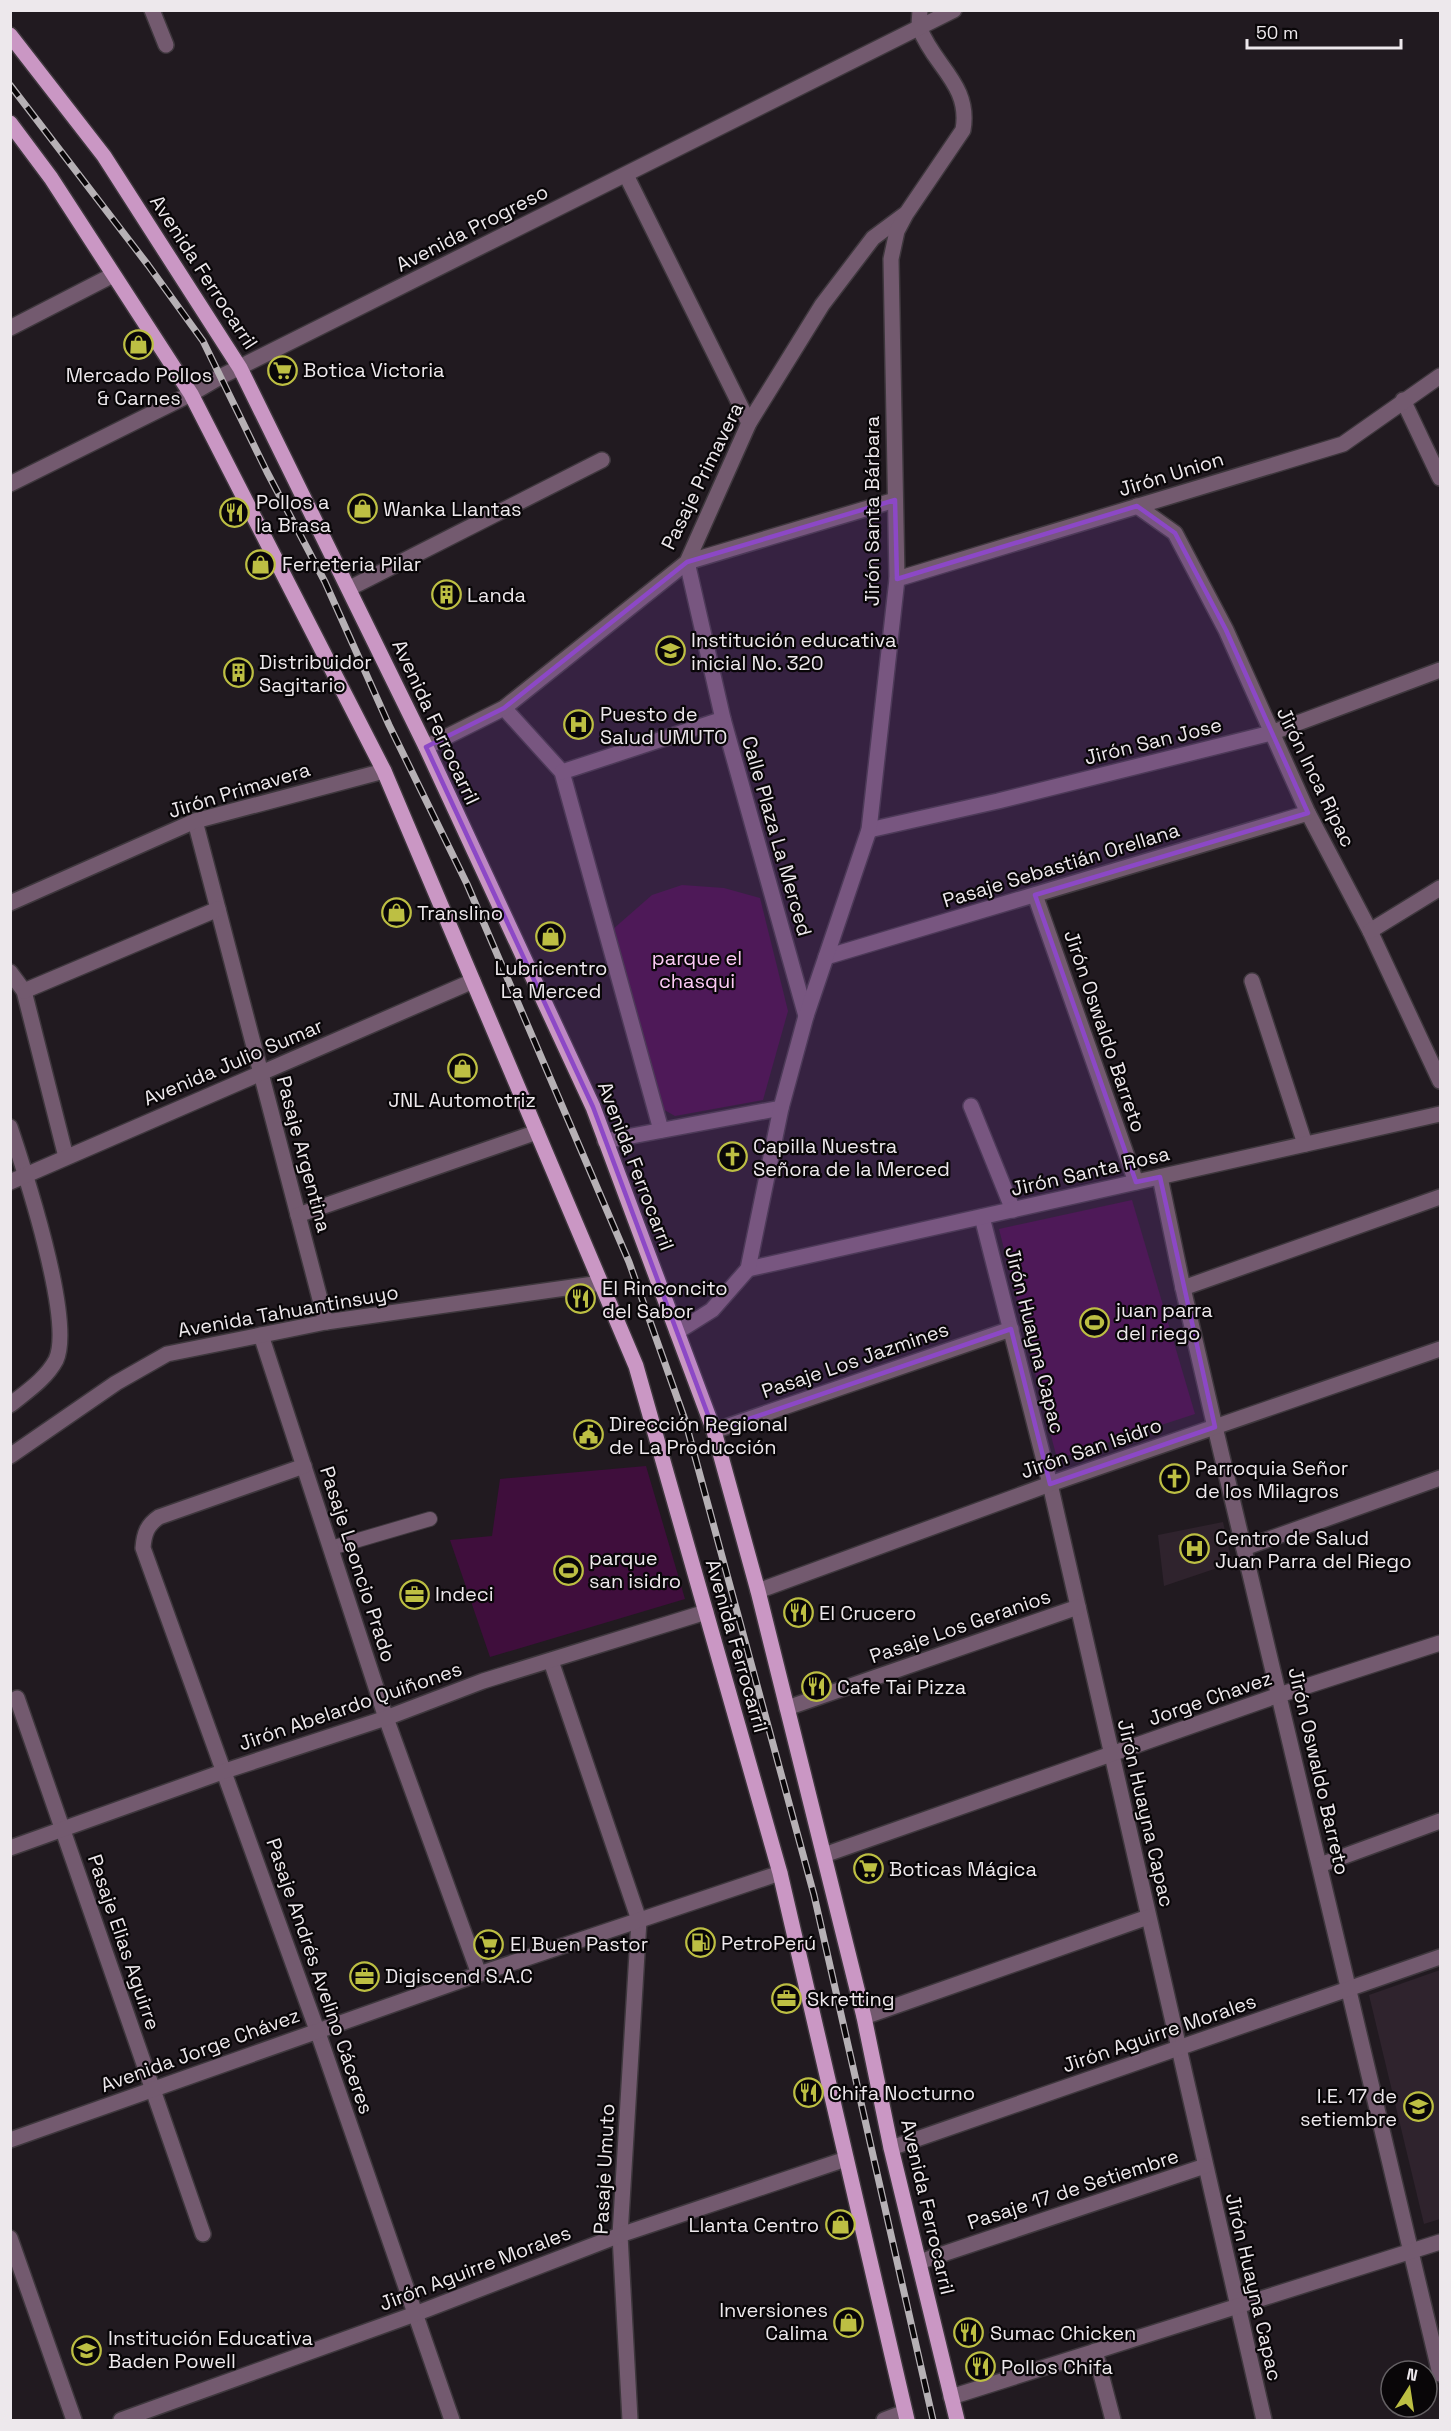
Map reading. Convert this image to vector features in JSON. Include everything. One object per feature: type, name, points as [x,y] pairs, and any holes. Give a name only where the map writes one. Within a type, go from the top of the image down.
[{"type":"main road","name":"Avenida Ferrocarril","points":[[10,35],[104,156],[240,368],[350,588],[426,747],[593,1107],[714,1431],[758,1591],[864,2017],[891,2148],[957,2421]]},
{"type":"main road","name":"Avenida Ferrocarril","points":[[10,123],[51,178],[191,394],[384,771],[636,1366],[780,1873],[906,2416]]},
{"type":"street","points":[[152,10],[166,45]]},
{"type":"street","points":[[919,28],[920,10]]},
{"type":"street","name":"Avenida Progreso","points":[[10,484],[954,10]]},
{"type":"street","name":"Jirón Santa Bárbara","points":[[806,1016],[869,830],[897,579],[891,259],[897,231],[963,130],[966,115],[963,100],[919,28]]},
{"type":"street","points":[[626,175],[749,423]]},
{"type":"street","name":"Pasaje Primavera","points":[[426,747],[504,708],[687,562],[749,423],[822,305],[873,238],[906,214]]},
{"type":"street","points":[[10,328],[113,275]]},
{"type":"street","name":"Jirón Union","points":[[897,579],[1343,444],[1440,376]]},
{"type":"street","points":[[1403,400],[1440,478]]},
{"type":"street","points":[[350,588],[602,460]]},
{"type":"street","points":[[687,562],[895,500]]},
{"type":"street","name":"Jirón Inca Ripac","points":[[1137,506],[1175,533],[1226,630],[1308,813],[1370,931],[1440,1081]]},
{"type":"street","name":"Calle Plaza La Merced","points":[[687,562],[723,719],[806,1016]]},
{"type":"street","name":"Jirón San Jose","points":[[869,830],[998,801],[1271,733],[1440,670]]},
{"type":"street","points":[[504,708],[562,772],[662,1130]]},
{"type":"street","points":[[562,772],[723,719]]},
{"type":"street","name":"Jirón Primavera","points":[[10,903],[195,821],[384,771]]},
{"type":"street","name":"Pasaje Sebastián Orellana","points":[[826,957],[1308,813]]},
{"type":"street","name":"Pasaje Argentina","points":[[195,821],[326,1322]]},
{"type":"street","points":[[1370,931],[1440,888]]},
{"type":"street","name":"Jirón Oswaldo Barreto","points":[[1035,895],[1136,1182]]},
{"type":"street","points":[[24,992],[218,909]]},
{"type":"street","points":[[10,972],[24,992],[66,1156]]},
{"type":"street","name":"Avenida Julio Sumar","points":[[10,1182],[473,981]]},
{"type":"street","points":[[1252,981],[1305,1144]]},
{"type":"street","points":[[677,1332],[712,1310],[748,1269],[781,1108],[806,1016]]},
{"type":"street","points":[[971,1106],[1013,1210]]},
{"type":"street","points":[[605,1140],[781,1108]]},
{"type":"street","name":"Jirón Santa Rosa","points":[[748,1269],[1440,1114]]},
{"type":"street","points":[[10,1127],[51,1269],[62,1334],[56,1359],[44,1377],[10,1406]]},
{"type":"street","points":[[298,1215],[537,1132]]},
{"type":"street","name":"Jirón Oswaldo Barreto","points":[[1160,1177],[1182,1288],[1440,2374]]},
{"type":"street","points":[[1182,1288],[1440,1197]]},
{"type":"street","name":"Jirón Huayna Capac","points":[[982,1216],[1050,1484],[1264,2421]]},
{"type":"street","name":"Avenida Tahuantinsuyo","points":[[10,1456],[116,1383],[167,1354],[326,1322],[601,1283]]},
{"type":"street","name":"Pasaje Los Jazmines","points":[[714,1431],[1011,1329]]},
{"type":"street","name":"Pasaje Leoncio Prado","points":[[261,1335],[386,1718],[479,1974]]},
{"type":"street","name":"Jirón San Isidro","points":[[758,1591],[1050,1484],[1440,1349]]},
{"type":"street","name":"Pasaje Andrés Avelino Cáceres","points":[[304,1466],[159,1517],[148,1526],[143,1548],[317,2031],[452,2421]]},
{"type":"street","points":[[1244,1548],[1440,1478]]},
{"type":"street","points":[[331,1548],[430,1520]]},
{"type":"street","name":"Pasaje Los Geranios","points":[[787,1708],[1078,1607]]},
{"type":"street","name":"Jirón Abelardo Quiñones","points":[[10,1848],[386,1718],[483,1682],[706,1612]]},
{"type":"street","name":"Jorge Chavez","points":[[824,1855],[1279,1695],[1440,1643]]},
{"type":"street","points":[[551,1660],[639,1920]]},
{"type":"street","name":"Pasaje Elias Aguirre","points":[[18,1698],[203,2234]]},
{"type":"street","points":[[1320,1865],[1440,1821]]},
{"type":"street","name":"Avenida Jorge Chávez","points":[[10,2140],[479,1974],[780,1873]]},
{"type":"street","points":[[864,2017],[1148,1917]]},
{"type":"street","name":"Pasaje Umuto","points":[[630,2421],[620,2235],[639,1920]]},
{"type":"street","name":"Jirón Aguirre Morales","points":[[891,2148],[1440,1957]]},
{"type":"street","name":"Jirón Aguirre Morales","points":[[121,2421],[415,2314],[620,2235],[846,2159]]},
{"type":"street","name":"Pasaje 17 de Setiembre","points":[[919,2262],[1205,2166]]},
{"type":"street","points":[[10,2238],[74,2421]]},
{"type":"street","points":[[951,2397],[1440,2242]]},
{"type":"street","points":[[1095,2350],[1113,2421]]},
{"type":"street","points":[[884,2421],[906,2416]]},
{"type":"highlighted area","points":[[895,500],[897,579],[1137,506],[1175,533],[1226,630],[1308,813],[1035,895],[1136,1182],[1160,1177],[1215,1427],[1050,1484],[1011,1329],[714,1431],[593,1107],[426,747],[504,708],[687,562]]},
{"type":"shaded area","name":"Centro de Salud Juan Parra del Riego","points":[[1223,1522],[1232,1563],[1164,1586],[1158,1535]]},
{"type":"shaded area","name":"I.E. 17 de setiembre","points":[[1440,1970],[1440,2219],[1424,2224],[1369,1995]]},
{"type":"green space","name":"parque el chasqui","points":[[682,885],[724,888],[760,898],[788,1011],[763,1100],[675,1116],[661,1108],[604,937],[652,895]]},
{"type":"green space","name":"juan parra del riego","points":[[1132,1200],[1195,1414],[1057,1459],[999,1229]]},
{"type":"green space","name":"parque san isidro","points":[[646,1466],[685,1599],[490,1657],[450,1540],[492,1536],[500,1479]]},
{"type":"railway","points":[[10,85],[148,265],[203,341],[267,472],[325,582],[389,725],[467,884],[629,1262],[685,1420],[814,1895],[933,2420]]},
{"type":"place","name":"Mercado Pollos & Carnes","points":[[139,344]]},
{"type":"place","name":"Botica Victoria","points":[[282,370]]},
{"type":"place","name":"Wanka Llantas","points":[[362,509]]},
{"type":"place","name":"Pollos a la Brasa","points":[[235,513]]},
{"type":"place","name":"Ferreteria Pilar","points":[[261,564]]},
{"type":"place","name":"Landa","points":[[446,595]]},
{"type":"place","name":"Institución educativa inicial No. 320","points":[[670,651]]},
{"type":"place","name":"Distribuidor Sagitario","points":[[238,673]]},
{"type":"place","name":"Puesto de Salud UMUTO","points":[[579,725]]},
{"type":"place","name":"Translino","points":[[396,913]]},
{"type":"place","name":"Lubricentro La Merced","points":[[551,937]]},
{"type":"place","name":"JNL Automotriz","points":[[462,1069]]},
{"type":"place","name":"Capilla Nuestra Señora de la Merced","points":[[732,1157]]},
{"type":"place","name":"El Rinconcito del Sabor","points":[[581,1299]]},
{"type":"place","name":"juan parra del riego","points":[[1095,1322]]},
{"type":"place","name":"Dirección Regional de La Producción","points":[[588,1435]]},
{"type":"place","name":"Parroquia Señor de los Milagros","points":[[1174,1479]]},
{"type":"place","name":"Centro de Salud Juan Parra del Riego","points":[[1194,1549]]},
{"type":"place","name":"parque san isidro","points":[[568,1570]]},
{"type":"place","name":"Indeci","points":[[414,1594]]},
{"type":"place","name":"El Crucero","points":[[798,1613]]},
{"type":"place","name":"Cafe Tai Pizza","points":[[816,1687]]},
{"type":"place","name":"Boticas Mágica","points":[[868,1869]]},
{"type":"place","name":"PetroPerú","points":[[700,1943]]},
{"type":"place","name":"El Buen Pastor","points":[[489,1944]]},
{"type":"place","name":"Digiscend S.A.C","points":[[364,1976]]},
{"type":"place","name":"Skretting","points":[[786,1999]]},
{"type":"place","name":"Chifa Nocturno","points":[[808,2093]]},
{"type":"place","name":"I.E. 17 de setiembre","points":[[1418,2107]]},
{"type":"place","name":"Llanta Centro","points":[[840,2225]]},
{"type":"place","name":"Inversiones Calima","points":[[849,2322]]},
{"type":"place","name":"Sumac Chicken","points":[[969,2333]]},
{"type":"place","name":"Institución Educativa Baden Powell","points":[[87,2350]]},
{"type":"place","name":"Pollos Chifa","points":[[980,2367]]}]
